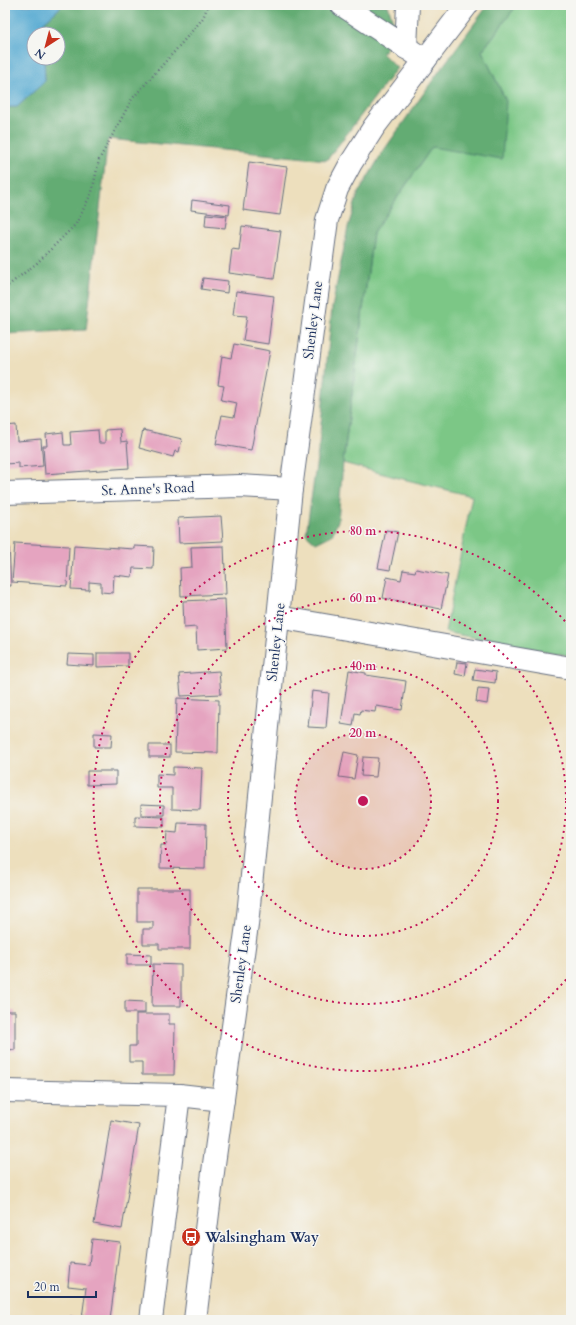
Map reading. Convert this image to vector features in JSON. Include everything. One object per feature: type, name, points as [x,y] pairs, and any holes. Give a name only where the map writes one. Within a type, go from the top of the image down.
[{"type":"main road","points":[[342,5],[425,60]]},
{"type":"main road","points":[[406,48],[408,5]]},
{"type":"main road","name":"Shenley Lane","points":[[195,1320],[214,1164],[247,924],[291,489],[327,220],[337,189],[351,163],[374,127],[467,5]]},
{"type":"main road","name":"St. Anne's Road","points":[[5,493],[240,486],[291,489]]},
{"type":"main road","points":[[278,617],[571,668]]},
{"type":"main road","points":[[5,1091],[179,1095],[223,1100]]},
{"type":"main road","points":[[151,1320],[179,1095]]},
{"type":"path","points":[[5,288],[37,263],[76,224],[92,192],[98,160],[132,99],[203,18],[208,5]]},
{"type":"green space","points":[[63,5],[388,5],[397,35],[382,53],[397,68],[327,160],[108,139],[86,330],[5,334],[5,107],[17,107],[45,81],[44,66],[66,66],[66,26],[44,26],[44,22]]},
{"type":"green space","points":[[488,5],[517,5],[482,51],[506,101],[502,159],[432,147],[373,233],[343,463],[338,521],[332,535],[316,543],[306,534],[319,445],[332,308],[348,227],[358,194],[382,153]]},
{"type":"green space","points":[[517,5],[571,5],[571,656],[445,632],[472,496],[343,463],[373,233],[432,147],[506,101],[482,51]]},
{"type":"water","points":[[5,5],[63,5],[44,22],[44,26],[26,26],[26,66],[44,66],[45,81],[17,107],[5,107]]},
{"type":"building","points":[[249,162],[287,167],[280,215],[243,210]]},
{"type":"building","points":[[192,200],[230,205],[229,215],[191,210]]},
{"type":"building","points":[[206,214],[227,216],[225,228],[205,226]]},
{"type":"building","points":[[242,226],[281,231],[274,279],[229,273],[232,249],[239,250]]},
{"type":"building","points":[[203,278],[228,281],[227,293],[201,289]]},
{"type":"building","points":[[236,291],[274,296],[268,344],[243,340],[247,316],[233,315]]},
{"type":"building","points":[[234,344],[270,351],[251,450],[216,444],[222,415],[234,417],[237,403],[221,400],[224,386],[218,385],[222,356],[231,358]]},
{"type":"building","points":[[16,425],[17,441],[41,439],[43,466],[19,468],[19,463],[5,464],[5,426]]},
{"type":"building","points":[[120,429],[121,442],[127,441],[129,468],[45,474],[43,446],[47,446],[46,434],[63,432],[64,445],[71,445],[70,432],[98,430],[99,443],[105,443],[105,430]]},
{"type":"building","points":[[143,430],[182,439],[179,452],[175,451],[173,457],[139,448]]},
{"type":"building","points":[[221,516],[223,541],[179,543],[178,518]]},
{"type":"building","points":[[386,530],[398,532],[390,570],[378,568]]},
{"type":"building","points":[[15,543],[69,546],[67,586],[12,582]]},
{"type":"building","points":[[5,545],[9,545],[11,586],[5,586]]},
{"type":"building","points":[[74,545],[134,549],[134,546],[154,547],[153,569],[133,568],[132,577],[114,575],[113,593],[101,592],[101,583],[89,582],[89,590],[71,589]]},
{"type":"building","points":[[224,546],[226,594],[181,596],[180,568],[192,567],[191,547]]},
{"type":"building","points":[[416,569],[448,575],[441,609],[383,598],[387,577],[401,580],[403,570],[415,572]]},
{"type":"building","points":[[225,599],[227,648],[197,650],[196,627],[184,628],[183,601]]},
{"type":"building","points":[[97,653],[128,653],[128,666],[97,667]]},
{"type":"building","points":[[68,654],[94,655],[94,666],[67,664]]},
{"type":"building","points":[[457,662],[467,663],[465,676],[455,674]]},
{"type":"building","points":[[475,669],[496,672],[495,683],[473,680]]},
{"type":"building","points":[[349,670],[366,673],[366,675],[406,681],[402,710],[376,706],[375,712],[361,710],[360,714],[355,713],[353,726],[341,724]]},
{"type":"building","points":[[219,671],[221,694],[181,696],[179,674]]},
{"type":"building","points":[[478,688],[489,689],[487,704],[476,702]]},
{"type":"building","points":[[312,691],[329,693],[326,728],[308,727]]},
{"type":"building","points":[[177,698],[219,700],[218,753],[175,752]]},
{"type":"building","points":[[94,733],[112,734],[111,747],[94,747]]},
{"type":"building","points":[[149,745],[170,745],[170,757],[149,757]]},
{"type":"building","points":[[344,752],[358,755],[354,779],[339,777]]},
{"type":"building","points":[[363,757],[378,758],[376,777],[361,776]]},
{"type":"building","points":[[173,767],[202,768],[200,810],[172,809],[172,788],[157,788],[157,774],[173,775]]},
{"type":"building","points":[[87,771],[116,771],[116,784],[87,785]]},
{"type":"building","points":[[141,804],[164,805],[164,815],[141,815]]},
{"type":"building","points":[[135,816],[164,817],[164,827],[135,826]]},
{"type":"building","points":[[178,823],[206,824],[205,869],[160,868],[161,845],[166,845],[167,832],[177,833]]},
{"type":"building","points":[[137,889],[190,889],[190,949],[159,949],[159,944],[143,944],[143,929],[153,929],[153,922],[137,922]]},
{"type":"building","points":[[127,954],[151,955],[151,965],[127,965]]},
{"type":"building","points":[[153,964],[181,965],[181,1006],[152,1006]]},
{"type":"building","points":[[125,1001],[145,1002],[145,1013],[125,1013]]},
{"type":"building","points":[[5,1011],[15,1011],[15,1050],[5,1049]]},
{"type":"building","points":[[136,1014],[169,1014],[169,1024],[175,1024],[174,1075],[142,1075],[142,1062],[129,1062],[129,1046],[136,1046]]},
{"type":"building","points":[[111,1120],[139,1125],[122,1229],[94,1224]]},
{"type":"building","points":[[92,1239],[120,1242],[110,1320],[69,1320],[70,1316],[82,1318],[86,1288],[68,1286],[70,1263],[89,1265]]},
{"type":"place","name":"Walsingham Way","points":[[191,1237]]}]
